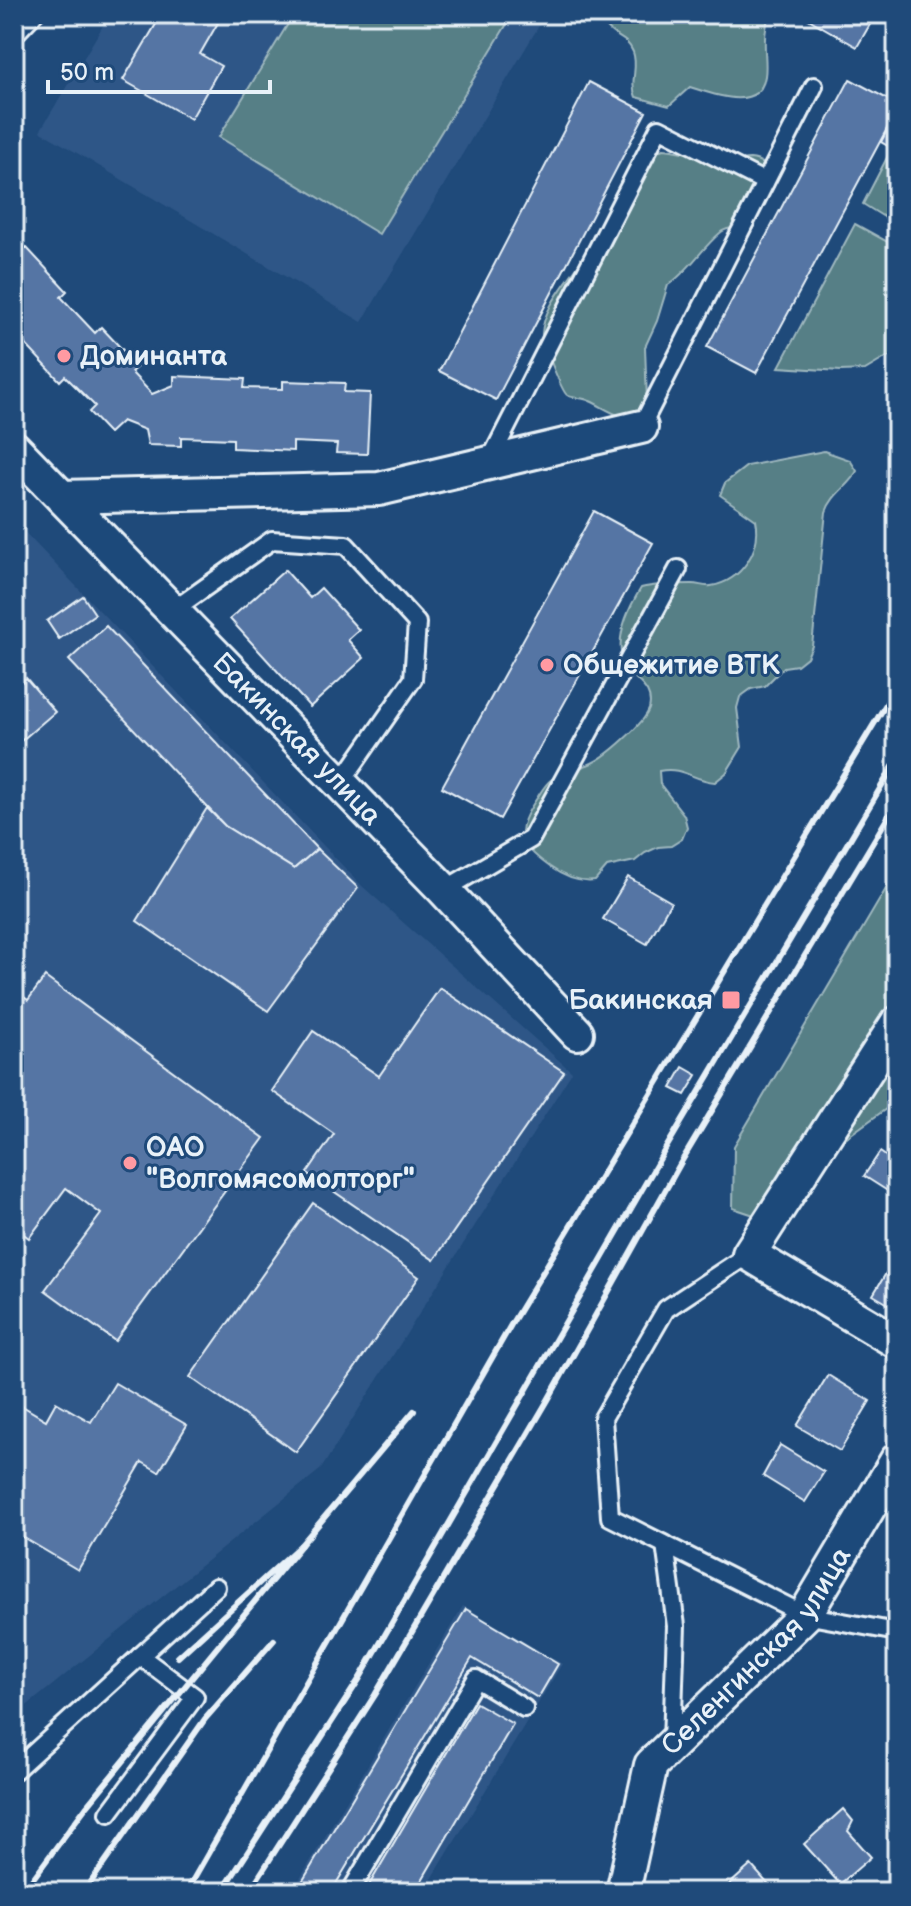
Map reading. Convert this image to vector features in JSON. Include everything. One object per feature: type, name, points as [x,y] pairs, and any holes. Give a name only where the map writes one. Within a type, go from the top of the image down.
[{"type":"street","points":[[62,497],[379,489],[641,427]]},
{"type":"street","name":"Бакинская улица","points":[[14,448],[444,890],[577,1033]]},
{"type":"street","points":[[897,1023],[749,1254],[897,1342]]},
{"type":"street","name":"Селенгинская улица","points":[[623,1892],[651,1765],[805,1615],[897,1460]]},
{"type":"lane","points":[[14,35],[34,14]]},
{"type":"lane","points":[[641,427],[814,86]]},
{"type":"lane","points":[[489,463],[659,128],[765,182]]},
{"type":"lane","points":[[172,611],[272,540],[346,545],[417,623],[413,679],[340,784]]},
{"type":"lane","points":[[444,890],[531,839],[678,569]]},
{"type":"lane","points":[[749,1254],[666,1309],[603,1418],[610,1517],[805,1615],[897,1632]]},
{"type":"lane","points":[[665,1544],[676,1626],[672,1744]]},
{"type":"lane","points":[[14,1771],[216,1587]]},
{"type":"lane","points":[[109,1813],[195,1697],[140,1656]]},
{"type":"lane","points":[[350,1892],[476,1679],[524,1708]]},
{"type":"shaded area","points":[[110,14],[546,14],[362,322],[40,131]]},
{"type":"shaded area","points":[[14,521],[362,886],[572,1072],[321,1469],[14,1716]]},
{"type":"shaded area","points":[[463,1606],[562,1664],[424,1892],[292,1892]]},
{"type":"green space","points":[[294,14],[513,14],[379,234],[219,137]]},
{"type":"green space","points":[[599,14],[768,14],[766,71],[761,87],[745,98],[734,98],[690,87],[669,106],[636,97],[633,52],[626,42],[607,28]]},
{"type":"green space","points":[[892,148],[897,151],[897,225],[863,204]]},
{"type":"green space","points":[[664,149],[726,161],[758,161],[768,169],[771,182],[768,195],[748,219],[737,227],[722,231],[668,285],[645,347],[647,401],[635,416],[623,416],[564,392],[542,334],[547,313],[618,193],[640,164]]},
{"type":"green space","points":[[855,224],[897,247],[897,351],[865,370],[779,367]]},
{"type":"green space","points":[[824,451],[850,460],[857,471],[832,500],[826,512],[812,646],[807,657],[797,665],[784,667],[765,686],[751,689],[740,697],[737,708],[742,747],[726,773],[715,782],[675,770],[659,771],[660,784],[684,815],[687,827],[682,839],[671,846],[658,847],[645,853],[635,861],[607,867],[595,881],[577,880],[555,871],[525,844],[522,828],[550,781],[607,754],[633,731],[649,709],[646,689],[627,669],[621,654],[627,615],[641,588],[673,584],[711,586],[732,578],[753,552],[757,531],[756,520],[720,495],[725,483],[747,466]]},
{"type":"green space","points":[[897,875],[897,1101],[826,1152],[760,1217],[733,1208],[734,1146]]},
{"type":"building","points":[[162,14],[223,14],[200,54],[221,66],[191,119],[123,80]]},
{"type":"building","points":[[800,14],[876,14],[857,47]]},
{"type":"building","points":[[850,79],[897,104],[897,110],[756,373],[707,347]]},
{"type":"building","points":[[589,82],[646,112],[496,400],[439,371]]},
{"type":"building","points":[[897,112],[897,151],[881,142]]},
{"type":"building","points":[[897,169],[897,190],[888,185]]},
{"type":"building","points":[[14,247],[20,253],[26,247],[67,291],[61,297],[95,333],[101,327],[138,366],[131,372],[152,394],[174,385],[174,376],[245,379],[244,388],[283,389],[283,381],[345,383],[344,392],[370,393],[367,454],[336,453],[337,444],[293,442],[293,451],[233,448],[233,439],[181,437],[181,446],[148,445],[145,430],[122,421],[109,433],[89,412],[95,406],[65,376],[60,381],[14,332],[20,326],[14,320]]},
{"type":"building","name":"Общежитие ВТК","points":[[594,511],[653,543],[500,819],[442,787]]},
{"type":"building","points":[[285,570],[310,598],[321,588],[359,630],[348,640],[364,658],[310,707],[230,619]]},
{"type":"building","points":[[83,596],[95,614],[59,639],[47,621]]},
{"type":"building","points":[[106,626],[317,849],[294,869],[225,826],[69,660]]},
{"type":"building","points":[[26,678],[55,712],[14,747],[14,689]]},
{"type":"building","points":[[207,808],[225,826],[294,869],[317,849],[358,888],[268,1011],[137,921]]},
{"type":"building","points":[[628,877],[671,902],[647,944],[603,919]]},
{"type":"building","name":"ОАО \"Волгомясомолторг\"","points":[[45,977],[264,1138],[115,1341],[45,1290],[101,1214],[66,1188],[29,1238],[14,1227],[14,990],[28,1000]]},
{"type":"building","points":[[440,988],[564,1072],[434,1260],[307,1173],[334,1134],[272,1091],[313,1031],[379,1076]]},
{"type":"building","points":[[683,1067],[697,1075],[685,1095],[671,1088]]},
{"type":"building","points":[[880,1152],[897,1164],[897,1197],[864,1176]]},
{"type":"building","points":[[313,1203],[419,1277],[296,1452],[190,1377]]},
{"type":"building","points":[[891,1265],[897,1269],[897,1309],[873,1295]]},
{"type":"building","points":[[828,1375],[870,1401],[840,1451],[797,1426]]},
{"type":"building","points":[[115,1383],[187,1425],[159,1472],[142,1462],[78,1570],[14,1532],[14,1412],[19,1404],[46,1420],[56,1402],[91,1422]]},
{"type":"building","points":[[780,1445],[824,1472],[805,1502],[763,1476]]},
{"type":"building","points":[[466,1609],[558,1664],[538,1698],[472,1658],[331,1892],[296,1892]]},
{"type":"building","points":[[476,1703],[513,1724],[415,1892],[365,1892]]},
{"type":"building","points":[[843,1809],[853,1821],[848,1831],[871,1857],[840,1884],[804,1844]]},
{"type":"building","points":[[751,1865],[775,1892],[722,1891]]},
{"type":"railway","points":[[186,1892],[512,1323],[897,686]]},
{"type":"railway","points":[[222,1892],[360,1678],[663,1153],[897,760]]},
{"type":"railway","points":[[249,1892],[375,1695],[548,1400],[680,1164],[897,802]]},
{"type":"railway","points":[[301,1545],[414,1411]]},
{"type":"railway","points":[[23,1892],[86,1807],[301,1545],[178,1657]]},
{"type":"railway","points":[[84,1892],[205,1719],[274,1640]]},
{"type":"place","name":"Доминанта","points":[[64,356]]},
{"type":"place","name":"Общежитие ВТК","points":[[547,665]]},
{"type":"place","name":"Бакинская","points":[[731,1000]]},
{"type":"place","name":"ОАО \"Волгомясомолторг\"","points":[[130,1163]]}]
